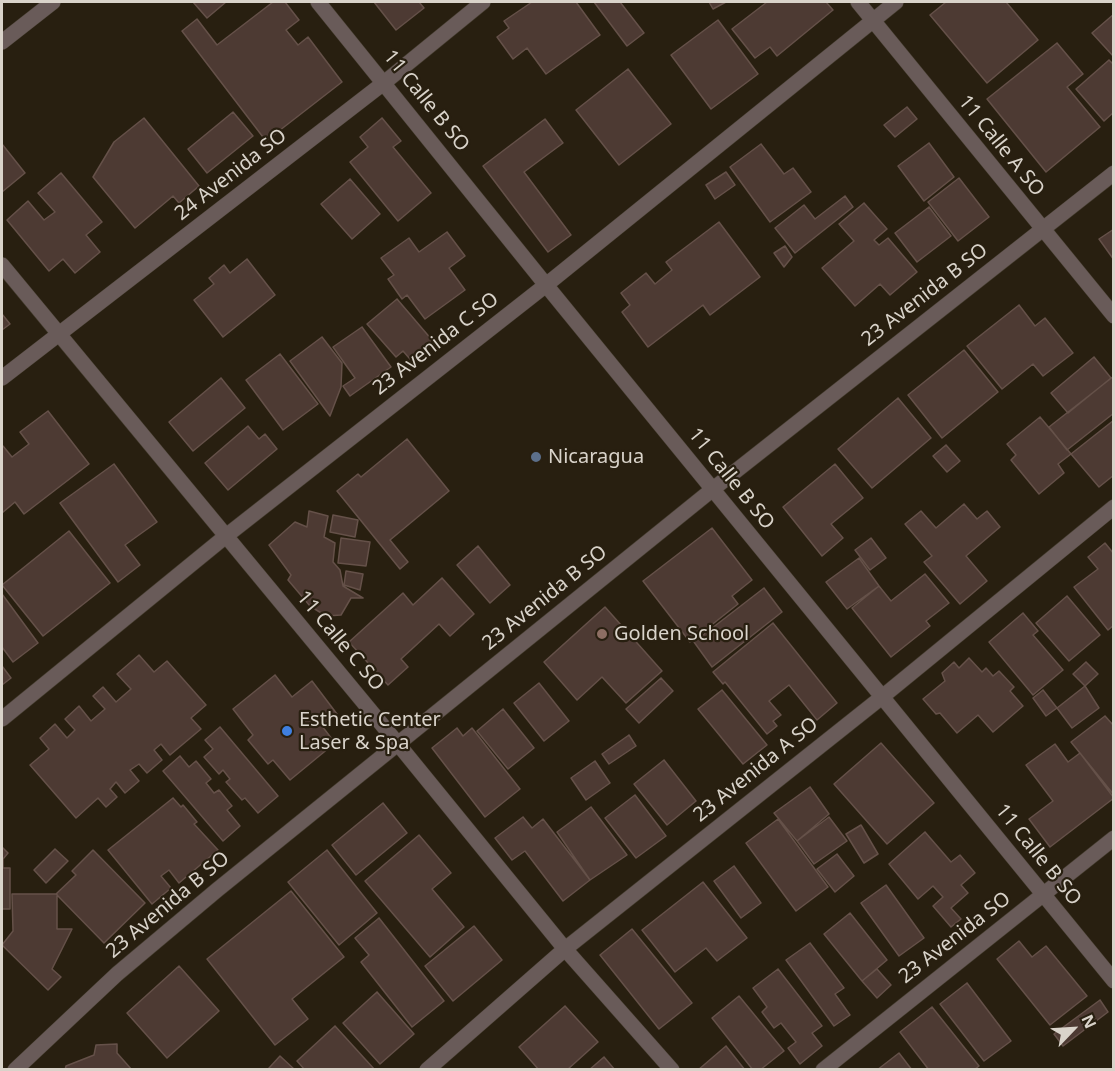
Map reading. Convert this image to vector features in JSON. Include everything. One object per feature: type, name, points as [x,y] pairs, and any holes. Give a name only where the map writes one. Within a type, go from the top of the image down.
[{"type":"street","points":[[2,42],[53,2]]},
{"type":"street","name":"11 Calle B SO","points":[[318,2],[1113,981]]},
{"type":"street","name":"24 Avenida SO","points":[[2,378],[385,82],[483,2]]},
{"type":"street","name":"11 Calle A SO","points":[[858,2],[1113,316]]},
{"type":"street","name":"23 Avenida C SO","points":[[2,719],[226,536],[546,285],[896,2]]},
{"type":"street","name":"23 Avenida B SO","points":[[15,1070],[117,974],[398,744],[713,489],[1113,173]]},
{"type":"street","name":"11 Calle C SO","points":[[2,265],[565,949],[672,1070]]},
{"type":"street","name":"23 Avenida A SO","points":[[427,1070],[565,949],[882,697],[1113,507]]},
{"type":"street","name":"23 Avenida SO","points":[[823,1070],[1113,838]]},
{"type":"building","points":[[193,2],[226,2],[207,18]]},
{"type":"building","points":[[273,2],[285,2],[299,20],[286,30],[298,45],[308,37],[342,82],[266,141],[182,31],[197,19],[217,45]]},
{"type":"building","points":[[374,2],[419,2],[424,8],[396,30]]},
{"type":"building","points":[[532,2],[576,2],[600,35],[546,74],[527,48],[513,59],[497,37],[509,28],[504,21]]},
{"type":"building","points":[[594,2],[620,2],[644,33],[627,46]]},
{"type":"building","points":[[709,2],[726,2],[713,9]]},
{"type":"building","points":[[767,2],[826,2],[833,10],[777,56],[770,47],[755,58],[732,29]]},
{"type":"building","points":[[946,2],[1006,2],[1038,40],[987,83],[930,15]]},
{"type":"building","points":[[1114,14],[1114,57],[1092,33]]},
{"type":"building","points":[[718,20],[758,74],[711,109],[671,55]]},
{"type":"building","points":[[1057,43],[1083,74],[1067,87],[1100,127],[1046,172],[987,99]]},
{"type":"building","points":[[1109,60],[1114,65],[1114,112],[1104,121],[1076,89]]},
{"type":"building","points":[[628,69],[671,124],[619,165],[576,110]]},
{"type":"building","points":[[907,107],[917,119],[895,137],[884,125]]},
{"type":"building","points":[[233,112],[253,136],[207,173],[188,149]]},
{"type":"building","points":[[144,118],[199,186],[179,203],[173,196],[135,228],[93,177],[114,142]]},
{"type":"building","points":[[382,118],[401,141],[393,147],[431,193],[398,221],[350,162],[368,147],[360,137]]},
{"type":"building","points":[[545,119],[563,143],[524,172],[571,235],[548,252],[483,166]]},
{"type":"building","points":[[929,143],[954,177],[924,201],[898,166]]},
{"type":"building","points":[[2,144],[25,173],[2,192]]},
{"type":"building","points":[[761,144],[784,174],[793,168],[811,192],[770,222],[730,167]]},
{"type":"building","points":[[726,172],[735,185],[715,199],[706,185]]},
{"type":"building","points":[[61,173],[102,222],[86,235],[100,252],[75,273],[63,259],[49,271],[7,220],[28,201],[44,220],[55,212],[38,193]]},
{"type":"building","points":[[959,178],[989,217],[958,241],[928,202]]},
{"type":"building","points":[[350,179],[380,214],[352,239],[321,204]]},
{"type":"building","points":[[845,196],[853,207],[795,253],[775,228],[804,205],[815,219]]},
{"type":"building","points":[[864,203],[887,229],[874,240],[879,245],[888,238],[917,272],[890,295],[880,284],[855,306],[822,268],[854,241],[839,224]]},
{"type":"building","points":[[929,207],[951,236],[917,262],[895,233]]},
{"type":"building","points":[[719,222],[760,277],[710,315],[703,305],[648,347],[622,312],[630,305],[621,293],[646,273],[655,284],[672,270],[666,262]]},
{"type":"building","points":[[1114,229],[1114,260],[1099,239]]},
{"type":"building","points":[[447,232],[465,256],[449,268],[465,290],[425,319],[407,295],[402,299],[388,279],[394,275],[381,258],[409,238],[419,252]]},
{"type":"building","points":[[785,246],[792,257],[784,267],[774,253]]},
{"type":"building","points":[[247,259],[275,295],[223,337],[194,300],[214,284],[209,278],[224,265],[230,273]]},
{"type":"building","points":[[397,299],[432,340],[410,359],[403,351],[396,357],[367,324]]},
{"type":"building","points":[[1019,305],[1035,326],[1045,318],[1073,353],[1043,376],[1033,364],[1002,389],[967,346]]},
{"type":"building","points":[[2,314],[10,324],[2,330]]},
{"type":"building","points":[[362,327],[391,367],[350,396],[343,386],[355,378],[333,347]]},
{"type":"building","points":[[322,337],[342,363],[341,387],[330,416],[290,361]]},
{"type":"building","points":[[964,350],[998,392],[942,438],[908,395]]},
{"type":"building","points":[[280,354],[318,404],[283,430],[246,380]]},
{"type":"building","points":[[1094,357],[1111,378],[1068,413],[1051,393]]},
{"type":"building","points":[[1114,376],[1114,413],[1067,450],[1049,427]]},
{"type":"building","points":[[221,378],[245,408],[193,451],[169,422]]},
{"type":"building","points":[[898,398],[931,438],[872,488],[838,449]]},
{"type":"building","points":[[48,411],[89,464],[24,514],[15,502],[2,513],[2,447],[12,457],[29,444],[20,432]]},
{"type":"building","points":[[1040,417],[1071,454],[1058,464],[1064,473],[1039,494],[1011,460],[1016,455],[1007,444]]},
{"type":"building","points":[[1114,420],[1114,475],[1099,487],[1071,454]]},
{"type":"building","points":[[248,426],[259,439],[265,434],[277,449],[228,490],[205,463]]},
{"type":"building","points":[[407,439],[449,491],[390,540],[408,562],[400,569],[337,491],[358,474],[361,477]]},
{"type":"building","points":[[946,445],[960,461],[947,472],[933,456]]},
{"type":"building","points":[[114,464],[157,522],[125,545],[140,565],[118,582],[60,503]]},
{"type":"building","points":[[835,464],[863,498],[831,524],[843,538],[822,556],[783,507]]},
{"type":"building","points":[[964,504],[977,519],[987,511],[1000,527],[966,556],[987,581],[960,604],[924,562],[932,556],[905,524],[921,511],[936,528]]},
{"type":"building","points":[[309,511],[328,516],[324,537],[335,543],[333,562],[340,570],[343,586],[363,598],[351,598],[341,615],[326,616],[310,606],[288,580],[291,575],[269,545],[295,522],[307,527]]},
{"type":"building","points":[[333,515],[358,520],[355,537],[330,532]]},
{"type":"building","points":[[712,528],[752,580],[732,596],[738,604],[690,642],[643,581]]},
{"type":"building","points":[[69,531],[110,583],[43,636],[2,585]]},
{"type":"building","points":[[341,538],[370,542],[366,566],[338,563]]},
{"type":"building","points":[[871,538],[886,558],[870,570],[855,550]]},
{"type":"building","points":[[1105,543],[1114,554],[1114,625],[1108,630],[1074,587],[1098,569],[1088,557]]},
{"type":"building","points":[[478,546],[510,585],[490,603],[457,565]]},
{"type":"building","points":[[859,558],[879,586],[847,609],[826,582]]},
{"type":"building","points":[[346,571],[363,574],[360,590],[344,585]]},
{"type":"building","points":[[925,574],[949,603],[926,621],[930,626],[891,657],[852,608],[879,586],[891,601]]},
{"type":"building","points":[[442,578],[474,614],[450,636],[439,624],[401,659],[408,667],[388,685],[349,642],[403,593],[413,605]]},
{"type":"building","points":[[764,588],[782,612],[712,667],[694,642]]},
{"type":"building","points":[[2,594],[38,643],[13,662],[2,647]]},
{"type":"building","points":[[1067,596],[1100,635],[1069,661],[1036,623]]},
{"type":"building","name":"Golden School","points":[[605,607],[662,671],[626,703],[602,677],[577,700],[544,662]]},
{"type":"building","points":[[1023,613],[1038,631],[1033,635],[1063,670],[1033,695],[989,642]]},
{"type":"building","points":[[773,623],[837,703],[817,720],[789,685],[769,701],[781,715],[773,721],[777,726],[767,734],[725,682],[723,684],[713,672]]},
{"type":"building","points":[[139,655],[154,672],[167,661],[206,705],[191,718],[201,729],[170,755],[161,744],[154,750],[162,760],[147,773],[139,764],[130,770],[139,781],[125,793],[116,782],[110,789],[117,797],[106,807],[98,798],[76,818],[30,765],[49,749],[40,738],[55,724],[67,738],[75,730],[65,719],[79,706],[91,721],[105,709],[93,696],[103,687],[116,702],[131,689],[117,674]]},
{"type":"building","points":[[969,658],[982,672],[986,668],[993,676],[999,671],[1014,687],[1010,691],[1023,706],[993,732],[978,715],[957,733],[940,713],[936,714],[923,699],[945,681],[942,673],[954,662],[959,668]]},
{"type":"building","points":[[1086,662],[1098,674],[1085,686],[1073,674]]},
{"type":"building","points":[[2,666],[11,678],[2,685]]},
{"type":"building","name":"Esthetic Center Laser & Spa","points":[[275,675],[292,697],[312,681],[337,714],[322,726],[335,743],[290,780],[273,760],[268,764],[248,740],[253,735],[233,709]]},
{"type":"building","points":[[661,678],[673,691],[639,723],[626,709]]},
{"type":"building","points":[[539,683],[569,721],[544,741],[514,703]]},
{"type":"building","points":[[1085,686],[1099,708],[1072,728],[1057,708]]},
{"type":"building","points":[[722,690],[767,745],[743,764],[698,709]]},
{"type":"building","points":[[1043,690],[1057,708],[1046,716],[1033,698]]},
{"type":"building","points":[[503,709],[534,748],[508,769],[477,731]]},
{"type":"building","points":[[1105,716],[1114,726],[1114,795],[1071,742]]},
{"type":"building","points":[[220,727],[278,796],[258,813],[226,782],[230,779],[223,770],[219,774],[204,757],[213,749],[205,740]]},
{"type":"building","points":[[457,728],[463,736],[472,728],[520,789],[485,817],[432,748]]},
{"type":"building","points":[[629,735],[636,746],[609,764],[602,754]]},
{"type":"building","points":[[881,743],[934,803],[887,844],[834,784]]},
{"type":"building","points":[[1055,744],[1068,762],[1080,753],[1114,798],[1050,847],[1029,819],[1053,801],[1026,765]]},
{"type":"building","points":[[180,756],[189,767],[196,761],[211,779],[206,783],[214,793],[219,790],[232,806],[227,810],[240,826],[223,841],[163,771]]},
{"type":"building","points":[[664,760],[696,801],[667,825],[634,784]]},
{"type":"building","points":[[595,761],[610,783],[586,800],[571,778]]},
{"type":"building","points":[[810,787],[829,814],[797,841],[774,813]]},
{"type":"building","points":[[635,795],[666,836],[636,858],[605,818]]},
{"type":"building","points":[[173,798],[181,807],[183,805],[197,822],[194,824],[218,850],[179,883],[169,870],[161,876],[171,888],[152,904],[108,850]]},
{"type":"building","points":[[383,803],[407,833],[356,875],[332,845]]},
{"type":"building","points":[[591,807],[627,855],[590,880],[557,832]]},
{"type":"building","points":[[523,817],[532,828],[543,819],[590,880],[563,901],[525,851],[512,860],[495,838]]},
{"type":"building","points":[[829,817],[847,841],[814,864],[797,841]]},
{"type":"building","points":[[778,819],[828,887],[796,911],[746,843]]},
{"type":"building","points":[[861,825],[878,854],[864,863],[846,834]]},
{"type":"building","points":[[925,832],[951,862],[960,855],[975,873],[961,885],[968,893],[951,908],[961,919],[951,927],[933,906],[943,897],[933,886],[918,899],[889,864]]},
{"type":"building","points":[[419,835],[451,873],[432,889],[464,927],[430,957],[365,881]]},
{"type":"building","points":[[2,847],[8,853],[3,859],[3,868],[10,868],[10,909],[2,909]]},
{"type":"building","points":[[55,849],[68,861],[46,883],[34,870]]},
{"type":"building","points":[[93,850],[145,903],[104,943],[56,894],[76,875],[72,871]]},
{"type":"building","points":[[327,850],[377,913],[339,945],[288,882]]},
{"type":"building","points":[[837,854],[854,876],[835,892],[817,869]]},
{"type":"building","points":[[734,866],[761,903],[741,918],[714,881]]},
{"type":"building","points":[[703,882],[747,938],[717,961],[706,948],[675,972],[642,930]]},
{"type":"building","points":[[886,885],[924,938],[899,956],[861,903]]},
{"type":"building","points":[[291,891],[344,957],[292,999],[308,1019],[275,1045],[207,959]]},
{"type":"building","points":[[12,894],[57,894],[57,929],[72,929],[52,969],[61,977],[48,990],[2,945],[13,931]]},
{"type":"building","points":[[850,913],[887,960],[862,981],[824,934]]},
{"type":"building","points":[[379,918],[444,1001],[412,1027],[361,962],[369,955],[355,938]]},
{"type":"building","points":[[474,926],[502,960],[453,1001],[425,966]]},
{"type":"building","points":[[632,929],[692,1003],[659,1029],[600,955]]},
{"type":"building","points":[[1019,941],[1032,957],[1046,946],[1087,996],[1050,1025],[997,959]]},
{"type":"building","points":[[810,943],[844,988],[835,994],[850,1015],[834,1026],[786,960]]},
{"type":"building","points":[[179,966],[219,1011],[167,1058],[127,1013]]},
{"type":"building","points":[[778,969],[822,1026],[812,1033],[822,1046],[800,1064],[788,1048],[796,1042],[781,1023],[774,1028],[762,1012],[767,1007],[753,988]]},
{"type":"building","points":[[877,969],[891,985],[877,998],[862,981]]},
{"type":"building","points":[[967,983],[1011,1041],[984,1061],[940,1004]]},
{"type":"building","points":[[377,992],[414,1034],[380,1064],[343,1023]]},
{"type":"building","points":[[739,996],[784,1051],[760,1070],[753,1070],[712,1018]]},
{"type":"building","points":[[1100,1000],[1108,1012],[1063,1046],[1054,1034]]},
{"type":"building","points":[[565,1006],[598,1042],[567,1070],[539,1070],[519,1047]]},
{"type":"building","points":[[932,1007],[979,1066],[974,1070],[929,1070],[900,1032]]},
{"type":"building","points":[[335,1026],[375,1070],[305,1070],[297,1061]]},
{"type":"building","points":[[117,1044],[117,1053],[132,1070],[65,1070],[66,1066],[94,1055],[96,1045]]},
{"type":"building","points":[[726,1046],[745,1070],[698,1070]]},
{"type":"building","points":[[899,1053],[912,1070],[877,1070]]},
{"type":"building","points":[[280,1056],[295,1070],[271,1070],[269,1068]]},
{"type":"building","points":[[604,1057],[615,1070],[589,1070]]},
{"type":"place","name":"Nicaragua","points":[[536,457]]},
{"type":"place","name":"Golden School","points":[[602,634]]},
{"type":"place","name":"Esthetic Center Laser & Spa","points":[[287,731]]}]
